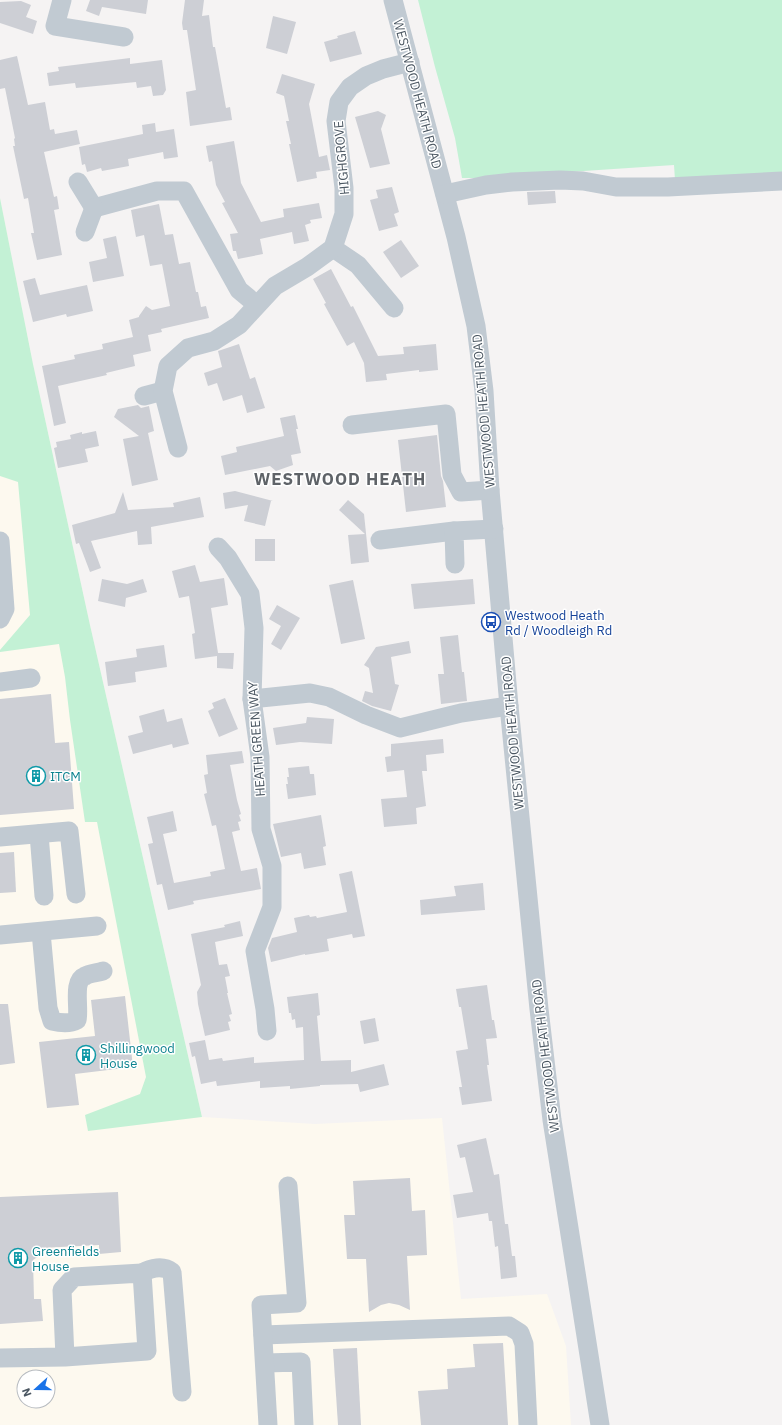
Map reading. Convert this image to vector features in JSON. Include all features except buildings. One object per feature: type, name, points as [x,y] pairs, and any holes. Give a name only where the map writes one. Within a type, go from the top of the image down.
[{"type":"street","points":[[62,0],[54,26],[124,37]]},
{"type":"street","name":"WESTWOOD HEATH ROAD","points":[[393,0],[445,194],[476,326],[484,392],[490,490],[526,890],[552,1120],[600,1425]]},
{"type":"street","name":"HIGHGROVE","points":[[333,248],[344,214],[344,188],[336,121],[339,102],[350,87],[366,76],[382,69],[410,62]]},
{"type":"street","points":[[445,194],[512,182],[560,180],[583,181],[616,187],[668,187],[782,181]]},
{"type":"street","points":[[78,182],[94,208]]},
{"type":"street","points":[[94,208],[157,191],[184,191],[239,290],[256,305]]},
{"type":"street","points":[[84,232],[94,208]]},
{"type":"street","points":[[178,448],[163,391],[168,366],[188,348],[221,337],[239,325],[275,286],[308,267],[333,248],[358,265],[394,308]]},
{"type":"street","points":[[144,396],[163,391]]},
{"type":"street","points":[[352,425],[446,414],[452,475],[461,492],[490,490]]},
{"type":"street","points":[[380,540],[454,531],[494,529]]},
{"type":"street","points":[[454,531],[455,564]]},
{"type":"street","points":[[0,541],[5,609],[0,619]]},
{"type":"street","name":"HEATH GREEN WAY","points":[[218,547],[228,558],[250,594],[254,628],[252,699],[260,758],[261,829],[272,866],[272,907],[255,951],[265,1009],[267,1031]]},
{"type":"street","points":[[0,682],[31,678]]},
{"type":"street","points":[[252,699],[310,693],[329,697],[366,715],[400,728],[461,713],[509,706]]},
{"type":"street","points":[[0,837],[69,831],[76,894]]},
{"type":"street","points":[[39,834],[44,896]]},
{"type":"street","points":[[0,935],[41,932],[74,936],[97,926]]},
{"type":"street","points":[[41,932],[48,1008],[52,1022],[64,1023],[77,1020],[78,983],[85,975],[103,971]]},
{"type":"street","points":[[268,1425],[261,1305],[297,1303],[288,1186]]},
{"type":"street","points":[[65,1357],[62,1290],[67,1283],[74,1277],[142,1273],[154,1268],[166,1268],[172,1272],[182,1392]]},
{"type":"street","points":[[0,1358],[65,1357],[146,1351],[142,1273]]},
{"type":"street","points":[[263,1335],[509,1326],[520,1333],[524,1344],[528,1425]]},
{"type":"street","points":[[264,1363],[301,1362],[304,1425]]},
{"type":"shaded area","points":[[0,198],[33,364],[90,625],[202,1117],[315,1124],[442,1118],[461,1299],[547,1294],[566,1346],[571,1425],[0,1425]]},
{"type":"green space","points":[[418,0],[782,0],[782,172],[675,180],[674,165],[462,178],[455,138]]},
{"type":"green space","points":[[0,198],[33,364],[90,625],[202,1117],[88,1131],[85,1115],[140,1094],[146,1077],[97,822],[85,822],[59,644],[0,652],[0,650],[30,615],[18,482],[0,476]]},
{"type":"place","name":"Westwood Heath Rd / Woodleigh Rd","points":[[491,622]]},
{"type":"place","name":"ITCM","points":[[36,776]]},
{"type":"place","name":"Shillingwood House","points":[[86,1055]]},
{"type":"place","name":"Greenfields House","points":[[18,1258]]},
{"type":"district","name":"WESTWOOD HEATH","points":[[340,479]]}]
